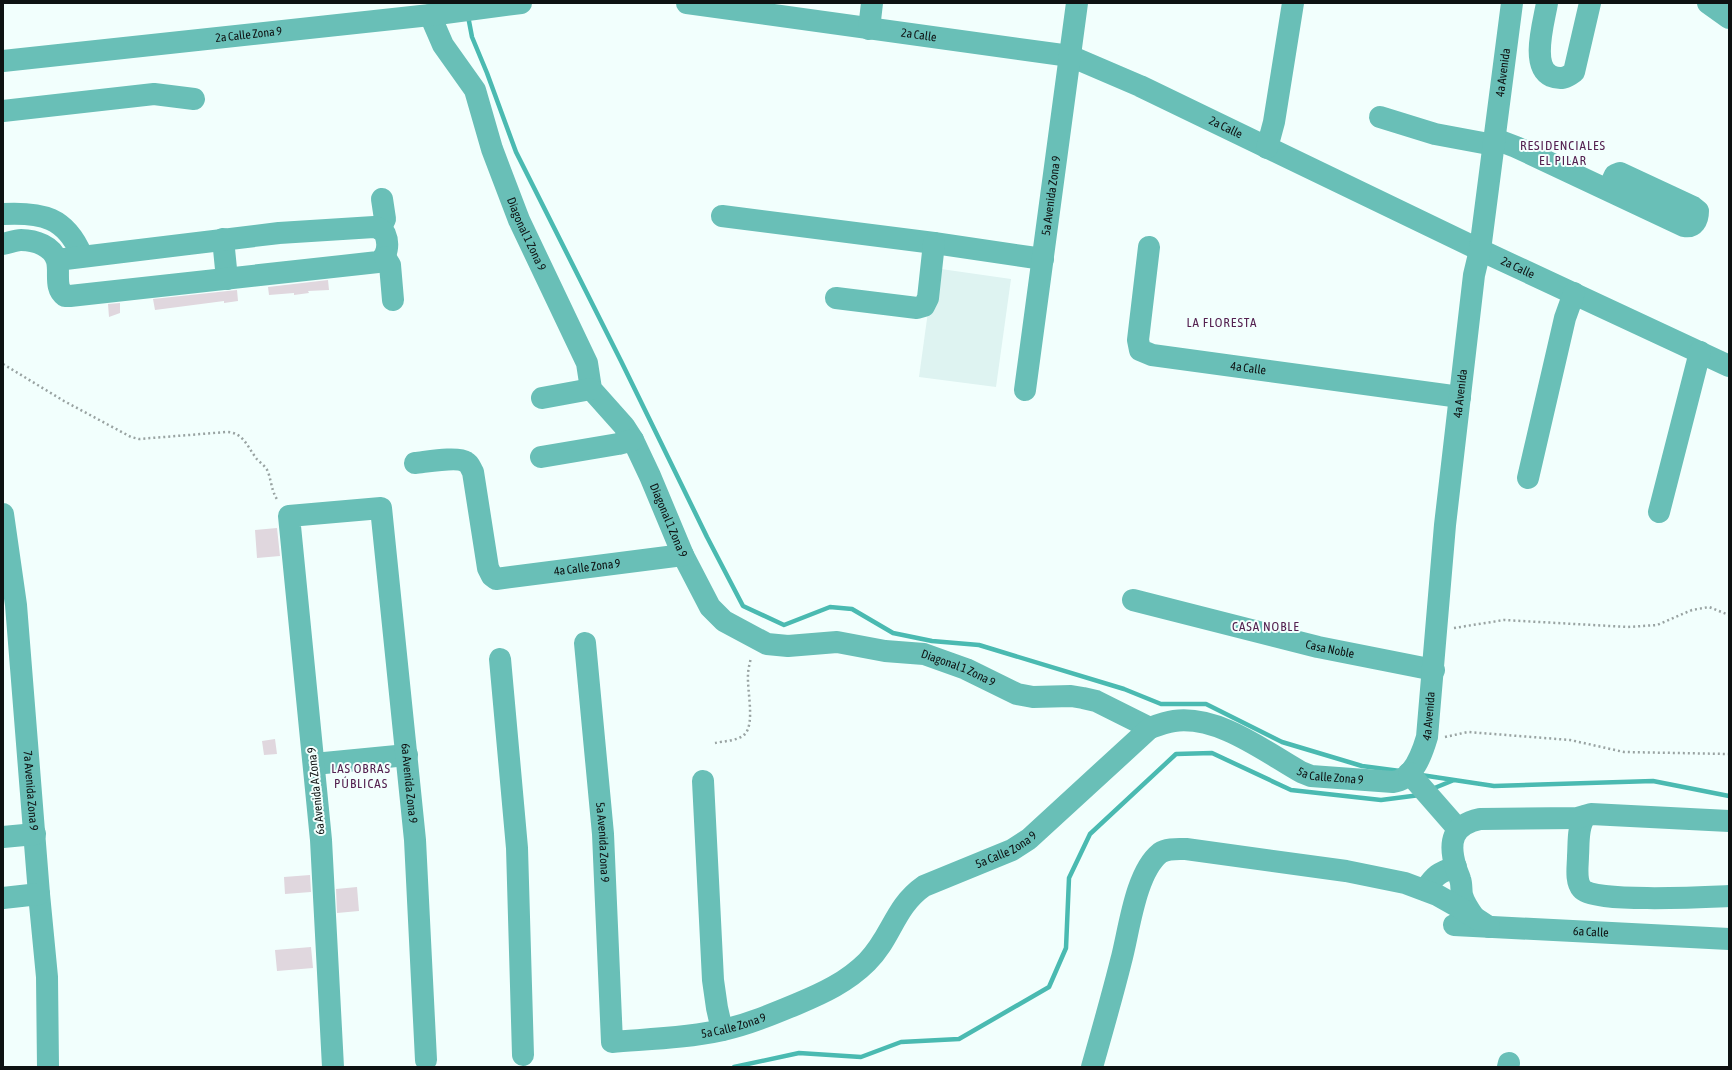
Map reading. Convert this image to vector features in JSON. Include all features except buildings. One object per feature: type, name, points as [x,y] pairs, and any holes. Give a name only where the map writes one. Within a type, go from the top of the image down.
[{"type":"street","name":"2a Calle Zona 9","points":[[3,61],[434,14],[521,3]]},
{"type":"street","name":"2a Calle","points":[[687,3],[1070,56],[1140,86],[1480,250],[1729,366]]},
{"type":"street","points":[[869,29],[872,3]]},
{"type":"street","name":"5a Avenida Zona 9","points":[[1025,390],[1077,3]]},
{"type":"street","points":[[1267,148],[1274,122],[1293,3]]},
{"type":"street","name":"4a Avenida","points":[[1413,767],[1428,729],[1445,525],[1474,275],[1480,250],[1512,3]]},
{"type":"street","points":[[1547,3],[1539,54],[1541,66],[1547,73],[1556,78],[1566,78],[1574,72],[1590,3]]},
{"type":"street","points":[[1708,3],[1729,18]]},
{"type":"street","name":"Diagonal 1 Zona 9","points":[[434,14],[443,45],[474,90],[492,149],[519,220],[587,363],[590,389],[622,423],[633,440],[650,476],[683,555],[710,607],[716,614],[724,621],[766,644],[778,646],[837,642],[885,651],[924,654],[966,669],[1017,694],[1034,697],[1071,696],[1096,701],[1150,728]]},
{"type":"street","points":[[3,111],[154,94],[194,99]]},
{"type":"street","points":[[1380,117],[1435,134],[1495,142],[1516,147],[1608,190]]},
{"type":"street","points":[[380,229],[385,219],[382,198]]},
{"type":"street","points":[[3,214],[35,215],[49,218],[60,223],[70,232],[82,256]]},
{"type":"street","points":[[722,216],[934,243],[1043,259]]},
{"type":"street","points":[[3,244],[20,240],[38,242],[50,251],[57,260],[59,289],[65,296],[378,262],[385,257],[387,251],[385,234],[380,229],[374,227],[279,233],[57,260]]},
{"type":"street","points":[[223,239],[227,279]]},
{"type":"street","points":[[836,298],[917,308],[924,306],[928,298],[934,243]]},
{"type":"street","name":"4a Calle","points":[[1149,248],[1138,340],[1140,350],[1145,353],[1460,397]]},
{"type":"street","points":[[385,257],[390,265],[393,300]]},
{"type":"street","points":[[1528,478],[1565,318],[1574,293]]},
{"type":"street","points":[[1659,512],[1700,352]]},
{"type":"street","points":[[542,398],[590,389]]},
{"type":"street","points":[[541,457],[618,444],[633,440]]},
{"type":"street","name":"4a Calle Zona 9","points":[[415,463],[458,460],[466,462],[471,467],[488,568],[492,576],[501,579],[683,555]]},
{"type":"street","name":"6a Avenida Zona 9","points":[[289,516],[381,508],[407,755],[415,847],[426,1060]]},
{"type":"street","name":"7a Avenida Zona 9","points":[[3,514],[5,546],[16,605],[11,643],[35,834],[47,977],[48,1067]]},
{"type":"street","name":"6a Avenida A Zona 9","points":[[289,516],[321,840],[333,1067]]},
{"type":"street","name":"Casa Noble","points":[[1134,600],[1318,647],[1434,670]]},
{"type":"street","name":"5a Avenida Zona 9","points":[[585,643],[603,834],[612,1042]]},
{"type":"street","points":[[500,659],[517,848],[523,1055]]},
{"type":"street","name":"5a Calle Zona 9","points":[[612,1042],[722,1030],[762,1018],[823,993],[843,982],[857,972],[878,949],[898,912],[914,892],[924,886],[1012,850],[1029,839],[1150,728],[1173,721],[1186,720],[1212,725],[1238,736],[1301,772],[1311,776],[1399,782],[1413,767]]},
{"type":"street","points":[[314,764],[407,755]]},
{"type":"street","points":[[1413,767],[1458,829]]},
{"type":"street","points":[[703,781],[713,980],[722,1030]]},
{"type":"street","points":[[1482,922],[1468,909],[1462,896],[1461,880],[1452,850],[1453,840],[1458,829],[1468,821],[1480,819],[1577,818],[1591,814],[1729,821]]},
{"type":"street","points":[[1586,816],[1580,828],[1578,873],[1580,885],[1585,892],[1594,895],[1643,898],[1729,896]]},
{"type":"street","points":[[3,837],[35,834]]},
{"type":"street","points":[[1092,1067],[1122,961],[1133,910],[1140,886],[1148,869],[1156,858],[1165,850],[1186,849],[1346,871],[1404,883],[1437,895],[1482,922]]},
{"type":"street","points":[[1425,890],[1433,878],[1442,871],[1456,867]]},
{"type":"street","points":[[3,898],[39,894]]},
{"type":"street","name":"6a Calle","points":[[1454,925],[1482,922],[1729,938]]},
{"type":"path","points":[[3,364],[64,401],[131,437],[139,439],[226,432],[235,434],[243,439],[256,458],[266,469],[275,497],[289,516]]},
{"type":"path","points":[[1437,628],[1458,628],[1504,620],[1628,626],[1657,625],[1692,610],[1709,607],[1729,615]]},
{"type":"path","points":[[715,743],[741,737],[747,730],[750,718],[748,676],[756,639]]},
{"type":"path","points":[[1413,767],[1447,736],[1468,732],[1570,740],[1624,752],[1729,754]]},
{"type":"shaded area","points":[[934,268],[1011,279],[996,387],[919,377]]},
{"type":"waterway","points":[[468,16],[472,37],[516,152],[707,537],[743,606],[784,625],[830,607],[852,609],[893,633],[932,641],[979,645],[1124,689],[1161,704],[1206,704],[1282,742],[1362,766],[1400,771]]},
{"type":"waterway","points":[[734,1067],[799,1053],[861,1057],[901,1042],[959,1039],[1049,987],[1066,948],[1069,878],[1090,834],[1176,754],[1212,753],[1291,790],[1381,800],[1420,795]]},
{"type":"waterway","points":[[1421,775],[1494,786],[1653,781],[1729,796]]},
{"type":"waterway","points":[[1432,789],[1454,780]]},
{"type":"district","name":"RESIDENCIALES EL PILAR","points":[[1563,152]]},
{"type":"district","name":"LA FLORESTA","points":[[1222,322]]},
{"type":"district","name":"CASA NOBLE","points":[[1266,626]]},
{"type":"district","name":"LAS OBRAS PÚBLICAS","points":[[361,776]]}]
